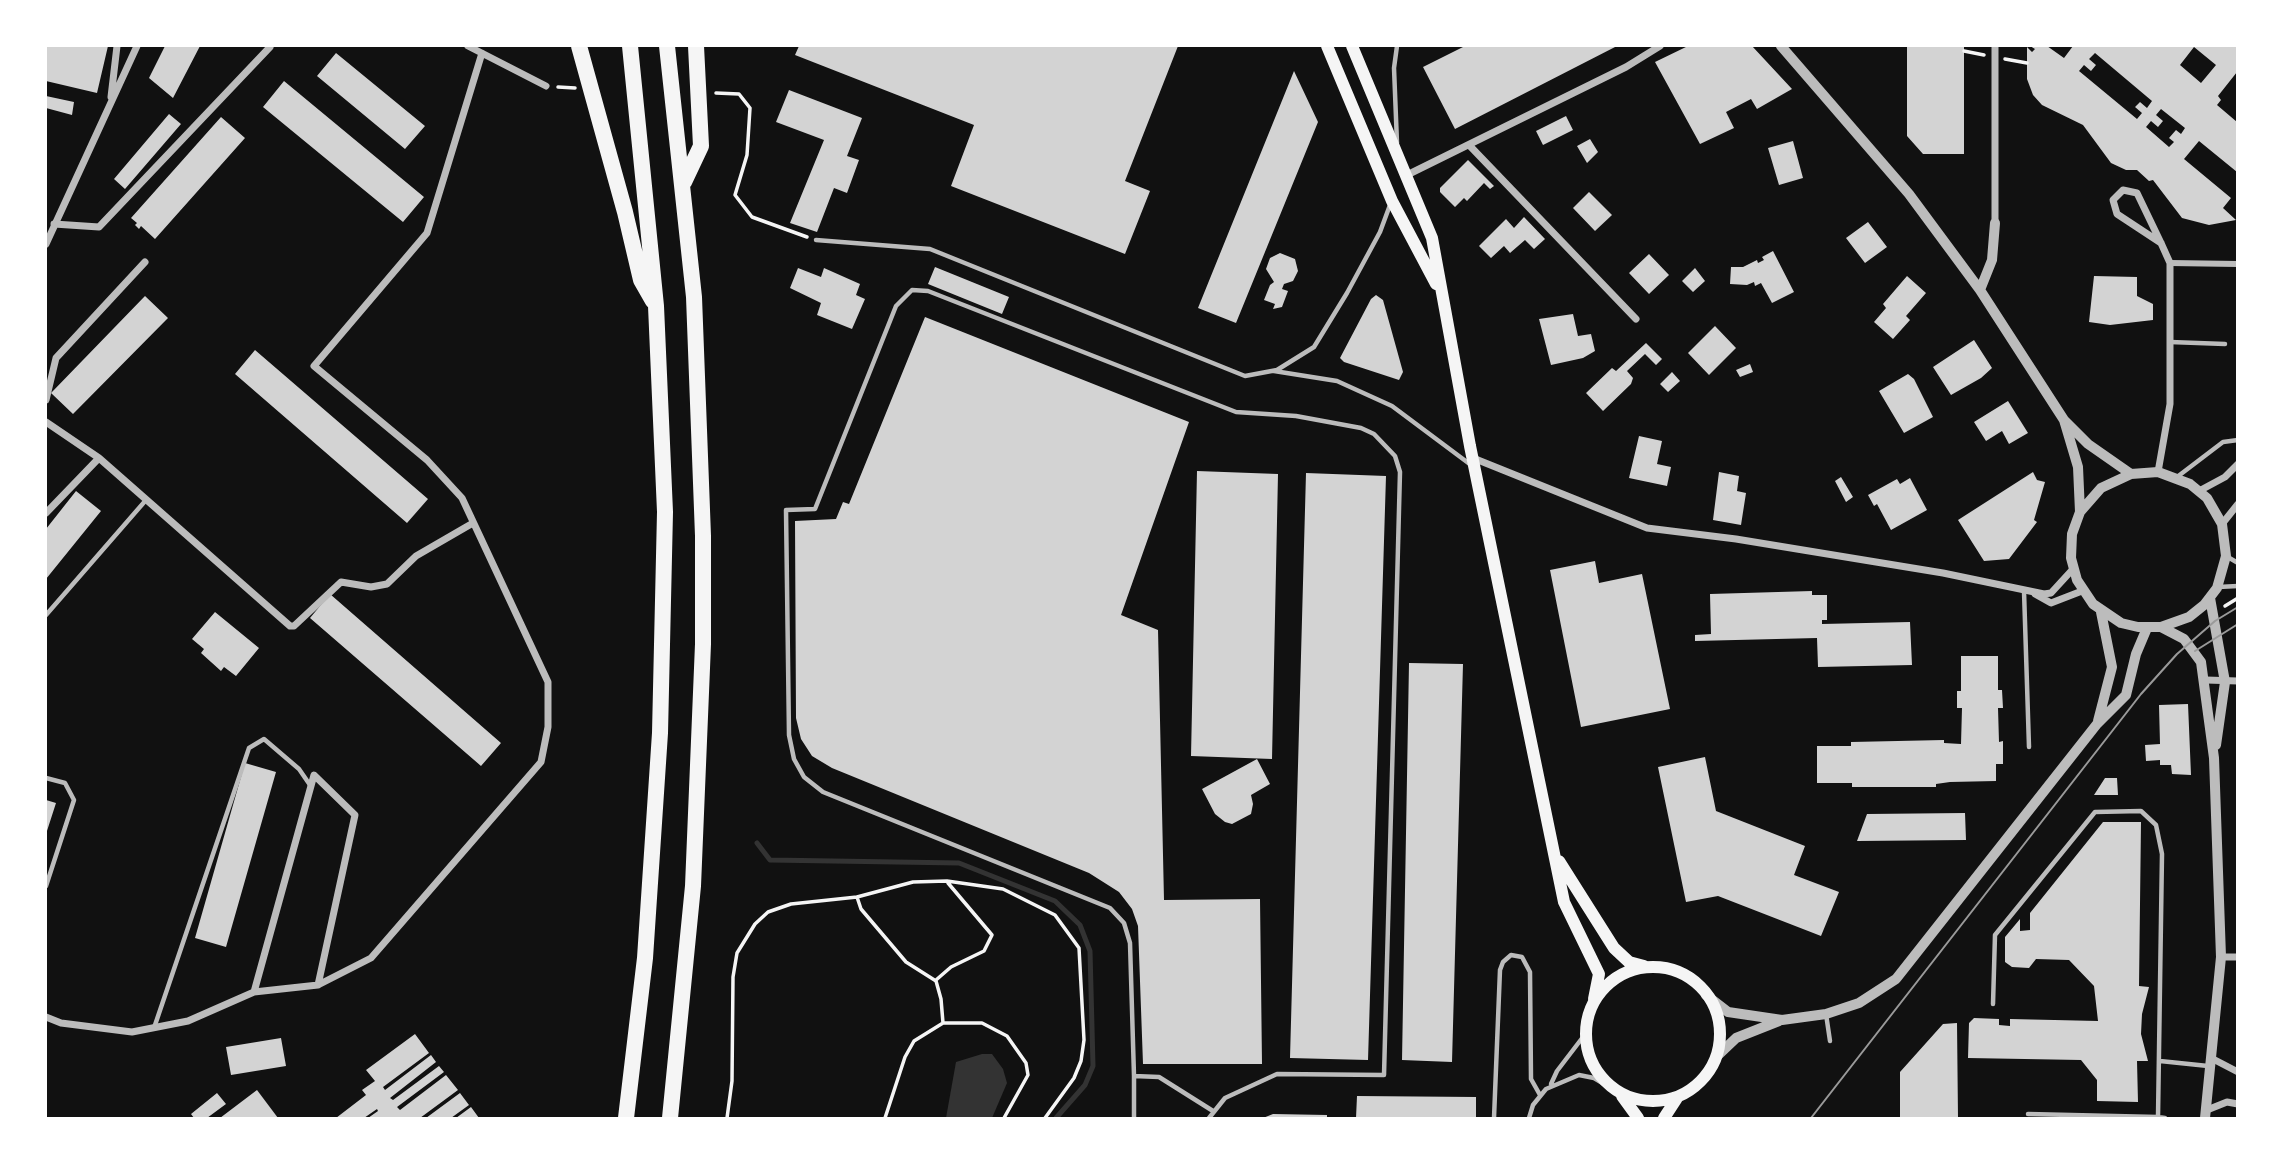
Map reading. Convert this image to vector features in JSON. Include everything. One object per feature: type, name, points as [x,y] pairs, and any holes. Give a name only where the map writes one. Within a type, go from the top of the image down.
[{"type":"highway","points":[[579,46],[622,199],[641,280],[656,306]]},
{"type":"highway","points":[[626,1118],[645,958],[660,733],[665,512],[656,306],[630,46]]},
{"type":"highway","points":[[667,46],[684,184],[700,399],[703,644],[693,886],[670,1118]]},
{"type":"highway","points":[[684,184],[701,146],[696,46]]},
{"type":"main road","points":[[1327,46],[1392,201],[1443,297]]},
{"type":"main road","points":[[1352,46],[1432,238],[1473,462],[1564,902],[1597,967],[1599,982],[1587,1026],[1592,1061],[1638,1118]]},
{"type":"main road","points":[[1555,854],[1614,948],[1629,962],[1679,972],[1699,986],[1706,995],[1719,1025],[1716,1057],[1696,1085],[1679,1097],[1664,1118]]},
{"type":"main road","points":[[1594,999],[1616,977],[1635,968],[1648,967]]},
{"type":"main road","points":[[1617,1092],[1651,1103],[1679,1097]]},
{"type":"street","points":[[110,105],[117,46]]},
{"type":"street","points":[[46,244],[137,46]]},
{"type":"street","points":[[468,46],[546,86]]},
{"type":"street","points":[[1407,175],[1626,67],[1660,46]]},
{"type":"street","points":[[1781,46],[1909,194],[1980,290],[2064,420],[2088,444],[2131,474]]},
{"type":"street","points":[[1980,290],[1992,260],[1995,223],[1995,46]]},
{"type":"street","points":[[54,224],[99,227],[270,47]]},
{"type":"street","points":[[46,1017],[61,1023],[132,1032],[188,1021],[254,992],[318,985],[371,958],[541,762],[548,727],[548,682],[462,498],[427,460],[314,366],[427,233],[482,52]]},
{"type":"street","points":[[1469,145],[1636,319]]},
{"type":"street","points":[[2158,472],[2170,404],[2170,263],[2161,243],[2137,193],[2123,190],[2113,200],[2117,214],[2161,243]]},
{"type":"street","points":[[46,400],[57,358],[145,262]]},
{"type":"street","points":[[2170,263],[2238,264]]},
{"type":"street","points":[[2064,420],[2077,458],[2080,512]]},
{"type":"street","points":[[46,422],[99,458],[290,626],[294,626],[341,582],[371,587],[387,584],[416,556],[472,523]]},
{"type":"street","points":[[46,513],[99,458]]},
{"type":"street","points":[[1473,462],[1647,528],[1943,572],[2050,594],[2073,569]]},
{"type":"street","points":[[2199,491],[2225,477],[2238,464]]},
{"type":"street","points":[[2214,592],[2189,617],[2161,627],[2147,628],[2121,623],[2101,612],[2082,591],[2073,569],[2072,534],[2080,512],[2101,488],[2131,474],[2158,472],[2176,477],[2199,491],[2213,506],[2222,524],[2226,556],[2214,592],[2224,682],[2214,758]]},
{"type":"street","points":[[2222,524],[2238,504]]},
{"type":"street","points":[[2028,591],[2050,603],[2082,591]]},
{"type":"street","points":[[2096,724],[2112,667],[2101,612]]},
{"type":"street","points":[[2161,627],[2189,644],[2201,662],[2206,680],[2214,758],[2221,957],[2213,1063],[2206,1114]]},
{"type":"street","points":[[1716,1057],[1736,1038],[1782,1020],[1826,1014],[1858,1003],[1896,979],[2096,724],[2126,695],[2136,654],[2147,628]]},
{"type":"street","points":[[2206,680],[2238,681]]},
{"type":"street","points":[[254,992],[314,775],[355,816],[318,985]]},
{"type":"street","points":[[2221,957],[2238,957]]},
{"type":"street","points":[[1706,995],[1728,1012],[1782,1020]]},
{"type":"street","points":[[2213,1063],[2238,1072]]},
{"type":"street","points":[[2206,1114],[2227,1101],[2238,1104]]},
{"type":"lane","points":[[1397,46],[1394,68],[1397,151]]},
{"type":"lane","points":[[816,240],[930,249],[1245,376],[1273,370],[1314,347],[1373,244],[1392,201]]},
{"type":"lane","points":[[1133,1118],[1130,943],[1129,933],[1116,914],[1100,903],[823,792],[804,777],[790,747],[786,510],[815,509],[896,306],[912,290],[928,291],[1236,412],[1296,416],[1361,428],[1374,434],[1395,456],[1400,472],[1384,1075],[1277,1074],[1225,1098],[1209,1118]]},
{"type":"lane","points":[[2170,342],[2225,344]]},
{"type":"lane","points":[[1273,370],[1337,381],[1392,406],[1473,462]]},
{"type":"lane","points":[[2176,477],[2222,442],[2238,440]]},
{"type":"lane","points":[[46,615],[147,500]]},
{"type":"lane","points":[[2226,556],[2238,563]]},
{"type":"lane","points":[[2214,592],[2238,586]]},
{"type":"lane","points":[[2028,591],[2029,747]]},
{"type":"lane","points":[[154,1028],[249,748],[264,739],[299,769],[311,786]]},
{"type":"lane","points":[[46,778],[65,783],[74,800],[46,886]]},
{"type":"lane","points":[[1993,1004],[1995,934],[2095,812],[2141,811],[2156,825],[2162,854],[2158,1117]]},
{"type":"lane","points":[[1494,1118],[1500,970],[1503,961],[1511,955],[1522,957],[1530,972],[1531,1079],[1540,1095]]},
{"type":"lane","points":[[1826,1014],[1830,1041]]},
{"type":"lane","points":[[1529,1118],[1540,1095],[1551,1085],[1557,1072],[1583,1037],[1587,1026]]},
{"type":"lane","points":[[2160,1061],[2213,1063]]},
{"type":"lane","points":[[1134,1076],[1159,1077],[1213,1111]]},
{"type":"lane","points":[[1551,1085],[1586,1076],[1617,1092]]},
{"type":"lane","points":[[2028,1114],[2165,1118]]},
{"type":"path","points":[[739,94],[751,108],[747,155],[735,195],[752,217],[816,240]]},
{"type":"path","points":[[2223,607],[2238,598]]},
{"type":"path","points":[[936,981],[951,967],[984,951],[992,935],[947,881]]},
{"type":"path","points":[[727,1118],[732,1081],[733,977],[737,953],[744,937],[768,912],[776,908],[857,897],[913,882],[947,881],[1003,889],[1055,915],[1079,948],[1084,1040],[1081,1061],[1074,1078],[1045,1118]]},
{"type":"path","points":[[857,897],[861,909],[905,962],[936,981],[943,1023]]},
{"type":"path","points":[[885,1118],[909,1049],[930,1028],[943,1023],[982,1023],[1007,1036],[1017,1048],[1026,1063],[1028,1075],[1004,1118]]},
{"type":"shaded area","points":[[982,1054],[992,1054],[1003,1069],[1007,1083],[992,1118],[946,1118],[956,1062]]},
{"type":"building","points":[[46,46],[108,46],[97,93],[46,81]]},
{"type":"building","points":[[165,46],[200,46],[173,98],[149,78]]},
{"type":"building","points":[[799,46],[1178,46],[1125,181],[1150,191],[1125,254],[951,186],[974,125],[795,55]]},
{"type":"building","points":[[1465,46],[1617,46],[1455,129],[1423,67]]},
{"type":"building","points":[[1688,46],[1752,46],[1792,89],[1757,109],[1751,99],[1726,112],[1734,128],[1700,144],[1655,62]]},
{"type":"building","points":[[1907,46],[1964,46],[1964,154],[1923,154],[1907,136]]},
{"type":"building","points":[[2030,46],[2047,46],[2064,58],[2073,46],[2237,47],[2237,72],[2218,96],[2221,100],[2217,105],[2237,122],[2237,172],[2199,141],[2184,159],[2231,198],[2223,208],[2236,220],[2209,225],[2182,218],[2153,180],[2149,181],[2137,170],[2126,170],[2111,163],[2083,125],[2042,105],[2033,95],[2027,79],[2027,47],[2032,52],[2035,49]],"holes":[[[2194,47],[2216,65],[2201,83],[2180,65]],[[2095,53],[2152,101],[2147,108],[2140,102],[2135,107],[2142,113],[2137,119],[2079,71],[2084,65],[2091,71],[2096,65],[2089,59]],[[2161,109],[2185,128],[2181,134],[2176,130],[2169,138],[2174,142],[2169,147],[2146,127],[2151,121],[2158,127],[2163,121],[2156,115]]]},
{"type":"building","points":[[336,53],[425,126],[405,149],[317,76]]},
{"type":"building","points":[[1294,71],[1318,122],[1236,323],[1198,308]]},
{"type":"building","points":[[284,81],[424,197],[403,222],[263,107]]},
{"type":"building","points":[[789,90],[862,118],[847,156],[859,160],[847,193],[834,188],[817,232],[790,223],[824,140],[776,122]]},
{"type":"building","points":[[46,96],[74,102],[72,115],[46,108]]},
{"type":"building","points":[[169,114],[181,124],[125,189],[114,179]]},
{"type":"building","points":[[1566,116],[1573,130],[1543,145],[1536,131]]},
{"type":"building","points":[[221,117],[245,138],[155,239],[141,226],[139,229],[131,218]]},
{"type":"building","points":[[1590,139],[1598,152],[1587,163],[1577,146]]},
{"type":"building","points":[[1793,141],[1803,178],[1779,185],[1768,148]]},
{"type":"building","points":[[1468,160],[1494,186],[1490,189],[1484,183],[1467,201],[1464,198],[1455,207],[1440,192],[1440,188]]},
{"type":"building","points":[[1589,192],[1612,215],[1595,231],[1573,208]]},
{"type":"building","points":[[1524,217],[1545,239],[1534,249],[1525,240],[1510,253],[1504,246],[1491,258],[1479,246],[1506,219],[1514,228]]},
{"type":"building","points":[[1868,222],[1887,247],[1865,263],[1846,238]]},
{"type":"building","points":[[1773,251],[1794,292],[1772,303],[1761,283],[1755,286],[1754,282],[1747,285],[1730,284],[1731,267],[1743,267],[1757,260],[1758,263],[1764,260],[1762,257]]},
{"type":"building","points":[[1280,253],[1295,259],[1298,271],[1293,281],[1284,284],[1282,289],[1288,291],[1282,307],[1273,309],[1275,304],[1264,300],[1274,282],[1266,269],[1270,258]]},
{"type":"building","points":[[1649,254],[1669,275],[1649,294],[1629,273]]},
{"type":"building","points":[[935,267],[1009,297],[1002,314],[928,284]]},
{"type":"building","points":[[798,268],[821,277],[824,268],[860,284],[856,295],[865,299],[852,329],[817,315],[821,303],[790,288]]},
{"type":"building","points":[[1695,268],[1705,281],[1693,292],[1682,281]]},
{"type":"building","points":[[1907,276],[1926,293],[1906,316],[1910,320],[1893,339],[1874,322],[1886,308],[1883,304]]},
{"type":"building","points":[[2094,276],[2137,277],[2137,296],[2153,304],[2153,320],[2110,325],[2089,322]]},
{"type":"building","points":[[1376,295],[1383,300],[1403,372],[1399,380],[1344,362],[1340,358],[1371,299]]},
{"type":"building","points":[[145,296],[168,318],[73,414],[51,393]]},
{"type":"building","points":[[1573,314],[1578,336],[1591,334],[1595,351],[1583,358],[1551,365],[1539,319]]},
{"type":"building","points":[[925,317],[1189,422],[1121,615],[1158,630],[1164,900],[1260,899],[1262,1064],[1143,1064],[1138,926],[1132,909],[1119,892],[1089,873],[832,768],[812,756],[801,739],[796,718],[795,521],[836,519],[843,502],[849,504]]},
{"type":"building","points":[[1715,326],[1736,348],[1709,375],[1688,353]]},
{"type":"building","points":[[1974,340],[1992,368],[1981,378],[1951,395],[1933,367]]},
{"type":"building","points":[[1646,343],[1662,359],[1656,365],[1645,354],[1627,371],[1633,378],[1631,384],[1603,411],[1586,393],[1612,368],[1616,371]]},
{"type":"building","points":[[255,350],[428,499],[407,523],[235,374]]},
{"type":"building","points":[[1750,364],[1753,372],[1740,377],[1736,370]]},
{"type":"building","points":[[1672,372],[1680,381],[1668,392],[1660,384]]},
{"type":"building","points":[[1908,374],[1914,379],[1933,417],[1904,433],[1879,391]]},
{"type":"building","points":[[2008,401],[2028,433],[2009,444],[2002,431],[1986,441],[1974,422]]},
{"type":"building","points":[[1639,436],[1662,441],[1657,464],[1671,467],[1667,486],[1629,478]]},
{"type":"building","points":[[1197,471],[1278,474],[1272,759],[1191,756]]},
{"type":"building","points":[[1719,472],[1739,476],[1737,491],[1746,493],[1741,525],[1713,520]]},
{"type":"building","points":[[2033,472],[2037,480],[2045,482],[2034,520],[2037,522],[2009,559],[1984,561],[1958,520]]},
{"type":"building","points":[[1306,473],[1386,476],[1368,1060],[1290,1058]]},
{"type":"building","points":[[1841,477],[1853,497],[1846,502],[1835,481]]},
{"type":"building","points":[[1910,478],[1927,510],[1891,530],[1877,504],[1874,506],[1868,495],[1897,479],[1900,484]]},
{"type":"building","points":[[76,491],[101,511],[46,579],[46,529]]},
{"type":"building","points":[[1595,561],[1599,583],[1642,574],[1670,709],[1581,727],[1550,570]]},
{"type":"building","points":[[1812,591],[1812,595],[1827,595],[1827,620],[1822,620],[1822,624],[1910,622],[1912,665],[1818,667],[1817,638],[1695,641],[1695,635],[1711,634],[1710,594]]},
{"type":"building","points":[[330,594],[501,743],[481,766],[310,618]]},
{"type":"building","points":[[215,612],[259,648],[236,676],[224,667],[221,671],[201,653],[204,649],[192,639]]},
{"type":"building","points":[[1961,656],[1998,656],[1998,690],[2002,690],[2003,708],[1998,708],[1999,742],[2003,741],[2003,764],[1996,764],[1996,781],[1950,782],[1936,784],[1936,787],[1852,787],[1852,783],[1817,783],[1817,746],[1851,746],[1851,742],[1944,740],[1944,743],[1961,744],[1962,708],[1957,708],[1957,691],[1961,691]]},
{"type":"building","points":[[1409,663],[1463,664],[1452,1062],[1402,1060]]},
{"type":"building","points":[[2188,704],[2191,775],[2172,774],[2171,765],[2160,765],[2160,760],[2146,761],[2145,745],[2160,744],[2159,705]]},
{"type":"building","points":[[1705,757],[1716,811],[1805,846],[1794,875],[1839,892],[1821,936],[1718,896],[1686,902],[1658,767]]},
{"type":"building","points":[[1257,759],[1270,784],[1251,795],[1251,814],[1232,824],[1225,822],[1215,814],[1202,789]]},
{"type":"building","points":[[245,763],[276,772],[226,947],[195,938]]},
{"type":"building","points":[[2105,778],[2117,778],[2118,795],[2094,795]]},
{"type":"building","points":[[46,800],[56,803],[46,834]]},
{"type":"building","points":[[1965,813],[1966,840],[1857,841],[1867,814]]},
{"type":"building","points":[[2103,822],[2141,822],[2139,986],[2149,987],[2142,1014],[2141,1034],[2148,1061],[2137,1061],[2138,1102],[2097,1101],[2097,1080],[2081,1060],[1968,1058],[1969,1023],[1974,1018],[1999,1019],[1999,1025],[2010,1026],[2010,1019],[2098,1021],[2094,986],[2069,960],[2036,959],[2029,968],[2012,967],[2005,962],[2005,937],[2020,919],[2020,931],[2030,930],[2030,913]]},
{"type":"building","points":[[1957,1023],[1958,1118],[1900,1118],[1900,1072],[1943,1024]]},
{"type":"building","points":[[415,1034],[429,1053],[383,1087],[385,1090],[431,1055],[436,1062],[390,1098],[393,1100],[439,1066],[444,1072],[397,1107],[400,1110],[446,1075],[458,1090],[420,1118],[368,1118],[378,1111],[377,1109],[364,1118],[336,1118],[366,1095],[362,1090],[375,1081],[366,1070]]},
{"type":"building","points":[[281,1038],[286,1066],[231,1075],[226,1047]]},
{"type":"building","points":[[257,1090],[278,1118],[220,1118]]},
{"type":"building","points":[[217,1093],[226,1104],[207,1118],[194,1118],[191,1114]]},
{"type":"building","points":[[460,1093],[469,1105],[451,1118],[426,1118]]},
{"type":"building","points":[[1357,1096],[1476,1097],[1476,1118],[1356,1118]]},
{"type":"building","points":[[471,1107],[479,1118],[456,1118]]},
{"type":"building","points":[[1273,1114],[1327,1115],[1327,1118],[1263,1118]]},
{"type":"waterway","points":[[757,843],[770,860],[959,863],[1055,901],[1080,925],[1090,951],[1093,1066],[1085,1085],[1056,1118]]},
{"type":"tram line","points":[[1811,1118],[2141,694],[2177,654],[2215,621],[2238,607]]},
{"type":"tram line","points":[[2195,651],[2238,624]]}]
